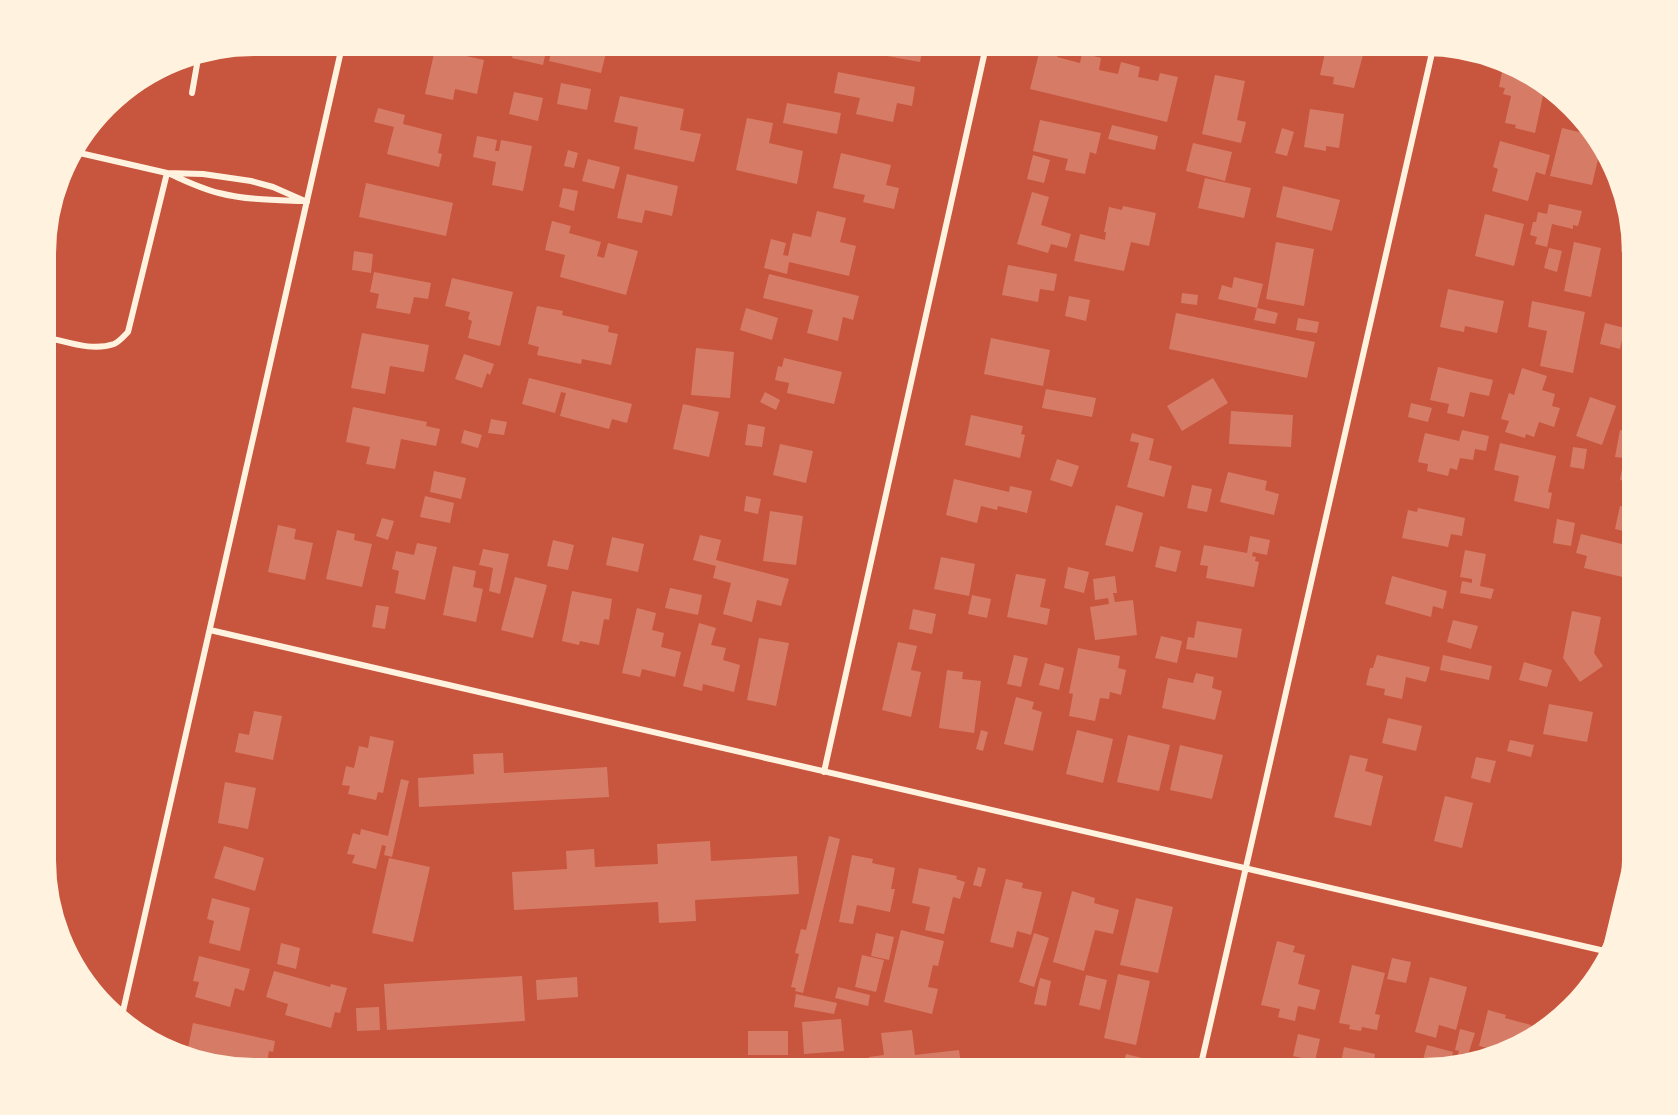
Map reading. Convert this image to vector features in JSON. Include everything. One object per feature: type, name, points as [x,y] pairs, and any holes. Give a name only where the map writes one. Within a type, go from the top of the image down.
[{"type":"street","points":[[123,1013],[341,52]]},
{"type":"street","points":[[824,772],[985,52]]},
{"type":"street","points":[[1201,1062],[1432,53]]},
{"type":"street","points":[[192,93],[198,60]]},
{"type":"street","points":[[80,153],[167,173],[203,174],[251,181],[273,187],[307,202]]},
{"type":"street","points":[[167,173],[220,194],[307,202]]},
{"type":"street","points":[[52,339],[88,347],[104,346],[116,344],[128,332],[167,173]]},
{"type":"street","points":[[210,630],[1605,950]]},
{"type":"street","points":[[1610,937],[1625,871]]},
{"type":"building","points":[[434,52],[448,52],[484,60],[477,94],[455,89],[453,100],[425,94]]},
{"type":"building","points":[[513,52],[546,52],[543,65],[512,58]]},
{"type":"building","points":[[551,52],[606,53],[601,73],[549,61]]},
{"type":"building","points":[[871,52],[922,52],[920,62]]},
{"type":"building","points":[[1039,52],[1058,52],[1057,57],[1080,63],[1082,53],[1101,58],[1099,70],[1118,74],[1121,62],[1140,67],[1138,77],[1158,81],[1160,73],[1178,77],[1167,122],[1030,89]]},
{"type":"building","points":[[1320,52],[1364,52],[1354,88],[1333,84],[1334,77],[1320,75],[1325,53]]},
{"type":"building","points":[[1503,69],[1536,87],[1550,98],[1543,96],[1535,133],[1505,123],[1511,96],[1503,94],[1505,88],[1499,87]]},
{"type":"building","points":[[838,72],[915,87],[912,106],[897,103],[893,122],[856,114],[860,98],[834,93]]},
{"type":"building","points":[[1215,75],[1245,81],[1237,120],[1246,122],[1241,143],[1202,134]]},
{"type":"building","points":[[561,83],[591,89],[587,110],[557,104]]},
{"type":"building","points":[[514,92],[543,98],[538,121],[509,114]]},
{"type":"building","points":[[620,96],[684,109],[680,130],[701,134],[694,162],[634,149],[638,127],[614,122]]},
{"type":"building","points":[[787,103],[841,113],[837,134],[783,123]]},
{"type":"building","points":[[378,108],[405,115],[403,124],[442,134],[438,153],[442,154],[439,167],[387,154],[394,127],[374,122]]},
{"type":"building","points":[[1310,109],[1344,114],[1339,148],[1326,146],[1326,151],[1304,147]]},
{"type":"building","points":[[747,118],[773,123],[769,143],[803,151],[797,184],[736,170]]},
{"type":"building","points":[[1040,120],[1101,133],[1096,154],[1090,152],[1085,174],[1065,170],[1068,159],[1033,151]]},
{"type":"building","points":[[1112,125],[1158,136],[1155,150],[1108,139]]},
{"type":"building","points":[[1282,128],[1294,132],[1287,156],[1275,153]]},
{"type":"building","points":[[1562,128],[1584,133],[1599,155],[1592,185],[1550,176]]},
{"type":"building","points":[[477,136],[497,140],[495,151],[499,151],[501,140],[532,146],[523,191],[492,185],[496,162],[473,157]]},
{"type":"building","points":[[1500,141],[1550,155],[1545,175],[1536,172],[1528,201],[1492,191],[1498,169],[1493,167]]},
{"type":"building","points":[[1193,143],[1232,152],[1225,181],[1186,171]]},
{"type":"building","points":[[568,150],[578,153],[574,168],[564,166]]},
{"type":"building","points":[[841,153],[891,165],[886,185],[899,188],[894,209],[863,202],[865,195],[833,188]]},
{"type":"building","points":[[1033,155],[1050,160],[1044,183],[1027,179]]},
{"type":"building","points":[[588,159],[620,167],[614,189],[582,181]]},
{"type":"building","points":[[627,174],[678,186],[672,216],[645,210],[642,223],[617,218]]},
{"type":"building","points":[[1205,178],[1251,188],[1244,218],[1198,208]]},
{"type":"building","points":[[366,183],[453,203],[446,236],[359,217]]},
{"type":"building","points":[[1283,186],[1340,200],[1332,231],[1276,217]]},
{"type":"building","points":[[563,188],[578,191],[574,211],[559,207]]},
{"type":"building","points":[[1032,192],[1049,197],[1041,225],[1071,234],[1067,248],[1051,244],[1048,253],[1017,244]]},
{"type":"building","points":[[1549,204],[1582,211],[1578,226],[1573,225],[1573,229],[1552,224],[1547,247],[1535,244],[1537,237],[1530,235],[1538,212],[1547,214]]},
{"type":"building","points":[[1123,206],[1156,213],[1149,246],[1131,242],[1124,271],[1074,261],[1080,234],[1105,240],[1106,232],[1104,232],[1109,207],[1122,210]]},
{"type":"building","points":[[817,211],[846,218],[840,242],[856,246],[849,276],[789,262],[787,274],[764,268],[771,239],[786,243],[783,255],[788,256],[793,233],[811,237]]},
{"type":"building","points":[[1485,214],[1524,224],[1514,266],[1475,256]]},
{"type":"building","points":[[552,221],[571,226],[569,233],[601,242],[597,256],[604,258],[608,243],[638,251],[626,295],[560,277],[565,255],[545,250]]},
{"type":"building","points":[[1625,237],[1625,252],[1621,251]]},
{"type":"building","points":[[1276,242],[1314,249],[1304,306],[1266,299]]},
{"type":"building","points":[[1574,242],[1601,248],[1591,297],[1564,291]]},
{"type":"building","points":[[1549,248],[1562,251],[1557,272],[1544,268]]},
{"type":"building","points":[[354,251],[373,254],[371,273],[352,270]]},
{"type":"building","points":[[1008,265],[1057,274],[1054,291],[1040,289],[1038,302],[1002,295]]},
{"type":"building","points":[[374,272],[431,283],[428,299],[414,297],[410,314],[376,308],[379,294],[370,292]]},
{"type":"building","points":[[769,274],[859,296],[853,320],[843,317],[838,341],[807,333],[813,310],[763,298]]},
{"type":"building","points":[[1234,277],[1263,284],[1257,308],[1218,299],[1222,285],[1232,288]]},
{"type":"building","points":[[452,278],[513,292],[500,346],[468,338],[472,321],[468,319],[470,312],[445,306]]},
{"type":"building","points":[[1448,289],[1504,301],[1497,333],[1465,326],[1464,332],[1440,327]]},
{"type":"building","points":[[1182,293],[1198,295],[1197,305],[1181,303]]},
{"type":"building","points":[[1069,296],[1090,300],[1086,321],[1065,316]]},
{"type":"building","points":[[1532,301],[1585,312],[1573,373],[1540,366],[1547,331],[1528,327]]},
{"type":"building","points":[[537,306],[563,311],[562,315],[609,326],[608,332],[618,334],[611,365],[582,359],[581,364],[537,355],[539,347],[528,344]]},
{"type":"building","points":[[746,308],[778,318],[772,340],[740,330]]},
{"type":"building","points":[[1257,308],[1278,313],[1275,324],[1254,320]]},
{"type":"building","points":[[1176,313],[1315,342],[1307,378],[1169,349]]},
{"type":"building","points":[[1298,318],[1319,322],[1317,333],[1296,330]]},
{"type":"building","points":[[1605,323],[1625,328],[1620,349],[1600,344]]},
{"type":"building","points":[[362,333],[429,345],[424,372],[390,366],[385,394],[351,388]]},
{"type":"building","points":[[991,338],[1050,350],[1043,386],[984,374]]},
{"type":"building","points":[[696,348],[734,352],[730,398],[691,395]]},
{"type":"building","points":[[464,354],[494,364],[490,375],[487,373],[482,388],[455,379]]},
{"type":"building","points":[[784,358],[842,372],[834,404],[787,393],[789,383],[775,380],[778,366],[782,367]]},
{"type":"building","points":[[1438,367],[1493,380],[1489,396],[1470,392],[1464,417],[1447,413],[1449,404],[1430,400]]},
{"type":"building","points":[[1522,368],[1547,376],[1542,390],[1555,394],[1552,406],[1560,408],[1554,427],[1539,422],[1534,437],[1526,434],[1525,438],[1505,432],[1509,421],[1501,419],[1509,393],[1514,395]]},
{"type":"building","points":[[529,378],[632,404],[627,423],[612,419],[609,429],[560,416],[566,393],[561,392],[555,413],[522,404]]},
{"type":"building","points":[[1213,378],[1228,403],[1182,431],[1167,406]]},
{"type":"building","points":[[1046,389],[1096,398],[1092,417],[1042,408]]},
{"type":"building","points":[[765,392],[780,400],[776,410],[760,402]]},
{"type":"building","points":[[1590,397],[1616,406],[1602,445],[1576,436]]},
{"type":"building","points":[[1411,403],[1432,408],[1428,422],[1408,417]]},
{"type":"building","points":[[683,404],[719,412],[709,457],[673,449]]},
{"type":"building","points":[[353,407],[427,422],[426,426],[440,429],[436,446],[401,439],[395,469],[366,464],[370,447],[346,442]]},
{"type":"building","points":[[1231,411],[1293,415],[1291,447],[1229,444]]},
{"type":"building","points":[[971,415],[1023,426],[1021,434],[1025,435],[1020,458],[965,445]]},
{"type":"building","points":[[491,419],[507,422],[504,435],[488,433]]},
{"type":"building","points":[[748,424],[765,427],[762,447],[745,445]]},
{"type":"building","points":[[464,430],[482,435],[478,448],[461,443]]},
{"type":"building","points":[[1462,430],[1489,436],[1486,451],[1475,449],[1473,460],[1460,458],[1457,470],[1450,468],[1448,476],[1427,471],[1428,464],[1418,462],[1425,433],[1459,441]]},
{"type":"building","points":[[1620,430],[1625,431],[1625,481],[1620,480],[1624,458],[1615,457]]},
{"type":"building","points":[[1132,433],[1154,439],[1149,460],[1172,466],[1164,497],[1127,487],[1139,443],[1130,441]]},
{"type":"building","points":[[1500,443],[1556,456],[1548,492],[1552,493],[1549,509],[1514,501],[1519,476],[1494,470]]},
{"type":"building","points":[[780,444],[813,451],[806,483],[773,475]]},
{"type":"building","points":[[1573,447],[1587,449],[1584,469],[1570,467]]},
{"type":"building","points":[[1057,459],[1079,466],[1072,487],[1050,480]]},
{"type":"building","points":[[434,471],[466,478],[461,499],[430,492]]},
{"type":"building","points":[[1228,472],[1267,481],[1265,490],[1279,494],[1274,515],[1220,502]]},
{"type":"building","points":[[954,479],[1009,492],[1010,486],[1032,491],[1027,513],[998,506],[997,510],[981,506],[977,523],[946,515]]},
{"type":"building","points":[[1192,485],[1212,489],[1207,512],[1187,508]]},
{"type":"building","points":[[425,496],[454,503],[450,523],[420,517]]},
{"type":"building","points":[[746,496],[761,499],[758,514],[744,511]]},
{"type":"building","points":[[1116,505],[1143,513],[1133,552],[1105,545]]},
{"type":"building","points":[[1620,506],[1625,507],[1625,531],[1615,529]]},
{"type":"building","points":[[1418,508],[1465,518],[1462,536],[1451,534],[1448,547],[1402,538],[1408,510],[1417,512]]},
{"type":"building","points":[[770,511],[803,516],[796,565],[763,561]]},
{"type":"building","points":[[382,518],[394,521],[388,540],[376,536]]},
{"type":"building","points":[[1557,519],[1575,523],[1571,546],[1553,543]]},
{"type":"building","points":[[278,525],[296,529],[294,539],[313,543],[305,580],[268,572]]},
{"type":"building","points":[[337,530],[355,534],[354,540],[372,544],[362,587],[326,579]]},
{"type":"building","points":[[1581,534],[1625,545],[1625,578],[1584,568],[1587,556],[1576,553]]},
{"type":"building","points":[[700,535],[721,540],[716,560],[789,579],[781,606],[757,600],[752,622],[723,614],[731,583],[713,578],[716,566],[693,560]]},
{"type":"building","points":[[1250,536],[1270,540],[1267,555],[1253,552],[1252,556],[1256,557],[1255,561],[1259,562],[1254,587],[1206,578],[1208,566],[1200,565],[1204,545],[1247,553]]},
{"type":"building","points":[[612,537],[644,544],[638,572],[606,565]]},
{"type":"building","points":[[553,540],[574,545],[568,570],[547,566]]},
{"type":"building","points":[[417,543],[437,547],[425,600],[395,593],[399,571],[392,569],[396,551],[414,555]]},
{"type":"building","points":[[1160,546],[1181,551],[1176,572],[1155,567]]},
{"type":"building","points":[[483,549],[509,554],[500,594],[489,591],[493,568],[479,565]]},
{"type":"building","points":[[1465,550],[1486,554],[1480,586],[1494,589],[1491,599],[1460,593],[1462,581],[1472,583],[1472,579],[1460,577]]},
{"type":"building","points":[[941,557],[975,564],[969,596],[934,589]]},
{"type":"building","points":[[453,566],[476,571],[473,587],[483,589],[476,622],[443,615]]},
{"type":"building","points":[[1068,567],[1089,572],[1084,593],[1064,588]]},
{"type":"building","points":[[1016,574],[1046,579],[1040,607],[1050,609],[1047,625],[1007,617]]},
{"type":"building","points":[[1115,576],[1117,593],[1113,593],[1115,602],[1133,600],[1137,635],[1095,640],[1090,607],[1109,604],[1108,598],[1095,600],[1093,579]]},
{"type":"building","points":[[1392,576],[1447,591],[1443,609],[1433,606],[1431,617],[1385,604]]},
{"type":"building","points":[[515,577],[547,585],[533,638],[501,630]]},
{"type":"building","points":[[670,588],[702,595],[698,615],[665,608]]},
{"type":"building","points":[[572,591],[612,599],[609,620],[604,619],[599,645],[580,641],[579,645],[562,641]]},
{"type":"building","points":[[972,595],[991,599],[987,618],[968,614]]},
{"type":"building","points":[[376,605],[389,607],[385,629],[372,627]]},
{"type":"building","points":[[637,608],[656,613],[652,630],[664,633],[661,647],[681,652],[675,677],[642,669],[640,677],[622,673]]},
{"type":"building","points":[[913,609],[936,614],[932,634],[909,629]]},
{"type":"building","points":[[1572,611],[1601,617],[1594,653],[1603,666],[1580,682],[1563,658]]},
{"type":"building","points":[[1453,620],[1478,626],[1471,649],[1447,642]]},
{"type":"building","points":[[1197,621],[1242,629],[1237,658],[1186,649],[1188,637],[1194,638]]},
{"type":"building","points":[[699,623],[716,628],[711,645],[726,648],[723,660],[740,665],[734,692],[703,684],[702,691],[683,686]]},
{"type":"building","points":[[1161,636],[1182,641],[1177,663],[1155,658]]},
{"type":"building","points":[[759,638],[789,643],[776,706],[747,700]]},
{"type":"building","points":[[898,642],[917,646],[911,670],[921,672],[911,717],[882,710]]},
{"type":"building","points":[[1078,648],[1120,656],[1118,668],[1126,670],[1121,695],[1110,692],[1109,699],[1100,698],[1095,721],[1069,716],[1073,694],[1069,693]]},
{"type":"building","points":[[1014,655],[1028,658],[1021,687],[1007,684]]},
{"type":"building","points":[[1377,655],[1430,667],[1426,682],[1406,677],[1402,699],[1384,695],[1385,689],[1366,685],[1370,668],[1373,668]]},
{"type":"building","points":[[1443,655],[1492,666],[1489,680],[1440,670]]},
{"type":"building","points":[[1524,662],[1552,670],[1547,687],[1519,680]]},
{"type":"building","points":[[1045,663],[1064,668],[1059,690],[1039,685]]},
{"type":"building","points":[[947,670],[963,672],[962,679],[981,681],[974,733],[939,728]]},
{"type":"building","points":[[1196,673],[1214,677],[1212,688],[1222,691],[1215,720],[1162,708],[1168,678],[1193,683]]},
{"type":"building","points":[[1016,697],[1034,702],[1032,709],[1042,712],[1033,751],[1004,744]]},
{"type":"building","points":[[1549,704],[1593,712],[1587,742],[1543,734]]},
{"type":"building","points":[[254,711],[282,716],[273,760],[235,752],[239,733],[249,735]]},
{"type":"building","points":[[1388,718],[1422,726],[1416,751],[1382,743]]},
{"type":"building","points":[[981,730],[988,732],[983,751],[976,749]]},
{"type":"building","points":[[1077,730],[1113,739],[1103,783],[1066,774]]},
{"type":"building","points":[[1128,735],[1170,745],[1159,791],[1117,782]]},
{"type":"building","points":[[370,736],[394,741],[383,793],[378,792],[376,800],[348,794],[350,786],[342,785],[346,766],[354,768],[359,746],[368,748]]},
{"type":"building","points":[[1510,740],[1534,745],[1531,757],[1507,751]]},
{"type":"building","points":[[1180,745],[1223,755],[1212,799],[1170,790]]},
{"type":"building","points":[[503,753],[504,773],[607,767],[609,797],[419,807],[418,778],[474,774],[473,754]]},
{"type":"building","points":[[1350,755],[1368,759],[1365,771],[1383,776],[1371,826],[1334,817]]},
{"type":"building","points":[[1476,757],[1496,761],[1490,783],[1471,778]]},
{"type":"building","points":[[401,779],[409,781],[392,857],[384,855],[386,846],[382,845],[376,869],[352,863],[355,855],[347,854],[353,833],[360,835],[361,829],[388,836]]},
{"type":"building","points":[[225,782],[256,788],[248,829],[218,823]]},
{"type":"building","points":[[1445,796],[1473,803],[1462,848],[1434,841]]},
{"type":"building","points":[[829,836],[840,839],[803,993],[791,987],[799,954],[795,953],[801,929],[806,930]]},
{"type":"building","points":[[710,841],[711,861],[797,856],[799,894],[695,900],[696,921],[659,923],[658,902],[514,910],[512,872],[567,869],[566,851],[594,849],[595,867],[658,864],[657,844]]},
{"type":"building","points":[[224,846],[264,858],[255,891],[214,878]]},
{"type":"building","points":[[852,855],[873,859],[872,863],[895,868],[891,889],[895,889],[890,912],[857,905],[853,924],[839,922]]},
{"type":"building","points":[[389,858],[430,867],[413,942],[372,933]]},
{"type":"building","points":[[978,867],[986,869],[981,887],[973,885]]},
{"type":"building","points":[[919,868],[957,876],[956,879],[965,882],[960,899],[953,897],[944,934],[925,930],[930,907],[912,903]]},
{"type":"building","points":[[1006,879],[1023,883],[1022,888],[1042,892],[1031,935],[1017,931],[1013,948],[990,942]]},
{"type":"building","points":[[1072,891],[1095,898],[1094,903],[1119,910],[1113,934],[1095,930],[1084,971],[1053,962]]},
{"type":"building","points":[[212,898],[250,908],[240,951],[209,943],[214,921],[207,919]]},
{"type":"building","points":[[1136,898],[1173,907],[1158,973],[1120,965]]},
{"type":"building","points":[[901,930],[944,941],[938,966],[933,965],[928,987],[938,989],[932,1014],[884,1002]]},
{"type":"building","points":[[876,933],[894,937],[889,960],[871,956]]},
{"type":"building","points":[[1034,933],[1049,938],[1034,987],[1019,982]]},
{"type":"building","points":[[1277,941],[1295,946],[1293,952],[1305,955],[1298,984],[1320,990],[1315,1010],[1298,1006],[1295,1021],[1278,1017],[1280,1009],[1261,1005]]},
{"type":"building","points":[[281,943],[300,948],[296,969],[277,964]]},
{"type":"building","points":[[862,955],[884,960],[876,992],[855,987]]},
{"type":"building","points":[[199,956],[250,969],[244,991],[235,988],[230,1007],[195,997],[199,982],[193,981]]},
{"type":"building","points":[[1392,958],[1411,962],[1406,983],[1387,979]]},
{"type":"building","points":[[1352,965],[1385,973],[1375,1014],[1380,1015],[1377,1030],[1362,1027],[1361,1031],[1349,1029],[1350,1025],[1339,1023]]},
{"type":"building","points":[[274,971],[330,987],[331,984],[347,988],[340,1013],[335,1012],[331,1028],[285,1015],[288,1004],[266,997]]},
{"type":"building","points":[[1118,974],[1150,981],[1136,1045],[1104,1038]]},
{"type":"building","points":[[1086,975],[1107,980],[1100,1010],[1079,1005]]},
{"type":"building","points":[[522,976],[525,1021],[387,1030],[384,984]]},
{"type":"building","points":[[577,977],[578,997],[537,1000],[536,980]]},
{"type":"building","points":[[1430,977],[1467,987],[1456,1030],[1439,1025],[1436,1038],[1415,1032]]},
{"type":"building","points":[[1040,978],[1051,981],[1046,1006],[1034,1004]]},
{"type":"building","points":[[838,987],[870,995],[868,1006],[835,998]]},
{"type":"building","points":[[796,994],[837,1003],[834,1014],[794,1007]]},
{"type":"building","points":[[379,1007],[380,1030],[357,1031],[356,1008]]},
{"type":"building","points":[[1488,1010],[1506,1015],[1505,1018],[1531,1025],[1529,1032],[1501,1047],[1494,1050],[1479,1046]]},
{"type":"building","points":[[841,1019],[844,1051],[804,1054],[802,1022]]},
{"type":"building","points":[[193,1023],[275,1041],[273,1052],[269,1051],[267,1063],[215,1059],[187,1051]]},
{"type":"building","points":[[1460,1029],[1475,1033],[1467,1058],[1456,1060],[1459,1051],[1455,1050]]},
{"type":"building","points":[[912,1030],[915,1055],[959,1050],[961,1062],[869,1062],[869,1057],[884,1055],[881,1033]]},
{"type":"building","points":[[748,1031],[788,1031],[788,1055],[748,1055]]},
{"type":"building","points":[[1298,1034],[1320,1039],[1315,1061],[1293,1056]]},
{"type":"building","points":[[1427,1045],[1453,1052],[1451,1060],[1422,1062]]},
{"type":"building","points":[[1344,1047],[1375,1054],[1374,1062],[1341,1062]]},
{"type":"building","points":[[1126,1054],[1150,1060],[1149,1062],[1124,1062]]}]
